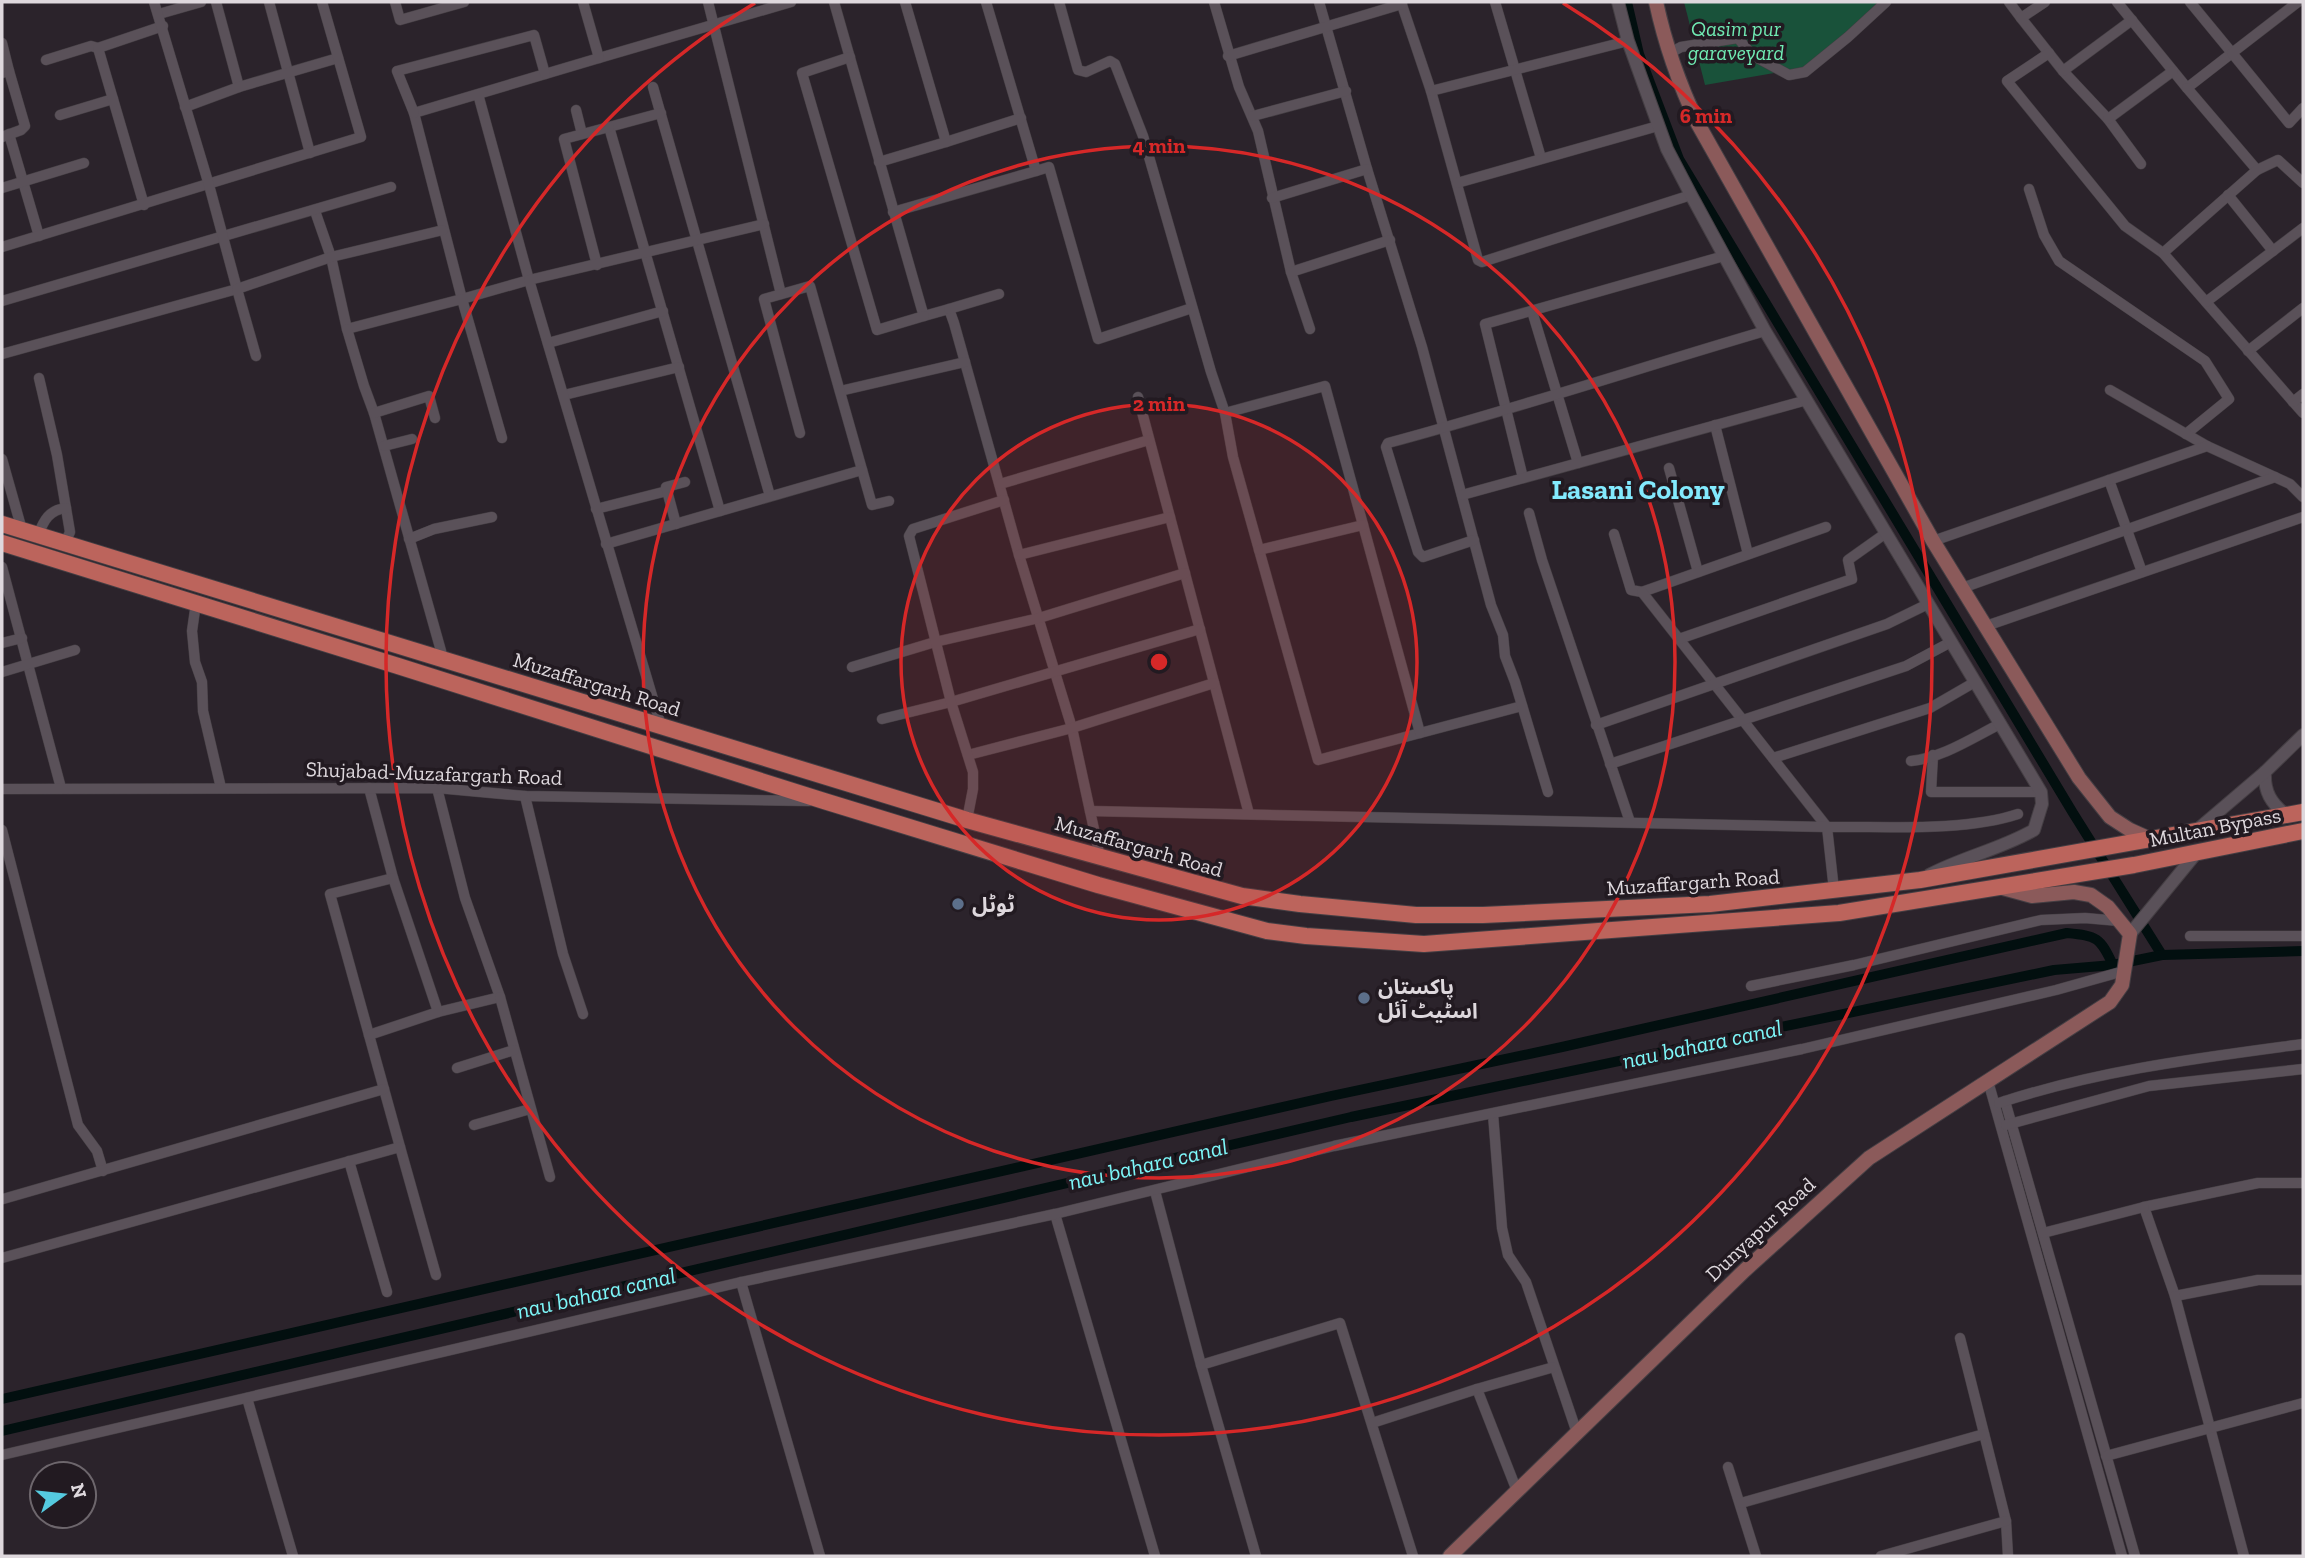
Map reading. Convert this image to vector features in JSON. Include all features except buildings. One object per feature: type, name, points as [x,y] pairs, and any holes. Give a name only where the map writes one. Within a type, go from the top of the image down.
[{"type":"main road","points":[[1656,2],[1682,90],[1717,160],[1933,541],[2079,778],[2110,817],[2150,839]]},
{"type":"main road","name":"Muzaffargarh Road","points":[[2,524],[967,820],[1242,897],[1416,915],[1483,915],[1710,904],[1920,880],[2303,812]]},
{"type":"main road","name":"Muzaffargarh Road","points":[[2,543],[824,801],[1098,885],[1267,931],[1424,944],[1659,928],[1839,913],[2082,874]]},
{"type":"main road","name":"Multan Bypass","points":[[2082,874],[2303,831]]},
{"type":"main road","points":[[1996,887],[2032,896],[2074,892],[2091,895],[2108,907],[2131,935]]},
{"type":"main road","points":[[1657,906],[1659,928]]},
{"type":"main road","name":"Dunyapur Road","points":[[1450,1556],[1745,1270],[1869,1158],[2110,1002],[2122,985],[2131,935]]},
{"type":"street","points":[[154,2],[209,185],[256,356]]},
{"type":"street","points":[[159,14],[201,2]]},
{"type":"street","points":[[216,2],[239,87]]},
{"type":"street","points":[[269,2],[310,153]]},
{"type":"street","points":[[2,247],[361,137],[323,2]]},
{"type":"street","points":[[395,2],[400,20],[464,2]]},
{"type":"street","points":[[583,2],[599,58]]},
{"type":"street","points":[[708,2],[781,294]]},
{"type":"street","points":[[414,113],[788,2]]},
{"type":"street","points":[[834,2],[924,316]]},
{"type":"street","points":[[905,2],[946,142]]},
{"type":"street","points":[[986,2],[1036,171]]},
{"type":"street","points":[[1059,2],[1078,70],[1086,72],[1110,61],[1115,64],[1143,136],[1225,412],[1233,457],[1318,760],[1522,706]]},
{"type":"street","points":[[1214,2],[1228,56],[1253,116],[1290,272],[1310,329]]},
{"type":"street","points":[[1319,2],[1444,428],[1491,605],[1503,635],[1505,656],[1548,792]]},
{"type":"street","points":[[1495,2],[1541,158]]},
{"type":"street","points":[[1618,2],[1628,41],[1667,149],[1691,195],[1765,331],[2040,792],[2042,804],[2034,830],[2016,840],[1948,865],[1920,880]]},
{"type":"street","points":[[1670,53],[1681,47],[1738,38],[1752,55],[1789,75],[1805,72],[1886,2]]},
{"type":"street","points":[[2009,2],[2063,71],[2108,119],[2141,164]]},
{"type":"street","points":[[2021,18],[2045,2]]},
{"type":"street","points":[[2116,2],[2257,170]]},
{"type":"street","points":[[2190,2],[2289,123],[2303,108]]},
{"type":"street","points":[[2187,88],[2298,2]]},
{"type":"street","points":[[1228,56],[1402,3],[1432,91],[1478,260],[1482,262],[1691,195]]},
{"type":"street","points":[[2063,71],[2132,20]]},
{"type":"street","points":[[46,60],[91,47],[98,48],[163,26]]},
{"type":"street","points":[[502,438],[443,230],[414,113],[397,71],[534,34],[545,74]]},
{"type":"street","points":[[1432,91],[1628,41]]},
{"type":"street","points":[[2,43],[5,72],[26,125],[22,130],[5,135],[39,236]]},
{"type":"street","points":[[98,48],[144,205]]},
{"type":"street","points":[[2049,53],[2007,81],[2125,226],[2163,253],[2303,413]]},
{"type":"street","points":[[850,57],[802,73],[877,330],[999,294]]},
{"type":"street","points":[[185,107],[239,87],[338,58]]},
{"type":"street","points":[[2108,119],[2173,71]]},
{"type":"street","points":[[653,87],[770,496]]},
{"type":"street","points":[[1253,116],[1346,91]]},
{"type":"street","points":[[478,94],[529,280],[661,726]]},
{"type":"street","points":[[60,115],[113,99]]},
{"type":"street","points":[[576,110],[582,134]]},
{"type":"street","points":[[597,265],[564,139],[661,113]]},
{"type":"street","points":[[879,162],[1021,118]]},
{"type":"street","points":[[1457,183],[1658,125]]},
{"type":"street","points":[[610,127],[720,511]]},
{"type":"street","points":[[2163,253],[2257,170],[2278,160],[2303,183]]},
{"type":"street","points":[[2,188],[84,163]]},
{"type":"street","points":[[893,212],[1049,167],[1098,339],[1192,308]]},
{"type":"street","points":[[1272,198],[1367,169]]},
{"type":"street","points":[[2,300],[391,187]]},
{"type":"street","points":[[2029,189],[2044,235],[2059,261],[2205,361],[2229,399],[2186,434]]},
{"type":"street","points":[[2228,195],[2273,251]]},
{"type":"street","points":[[315,211],[331,257],[347,328],[384,446],[443,658]]},
{"type":"street","points":[[347,328],[529,280],[764,224]]},
{"type":"street","points":[[2206,302],[2303,229]]},
{"type":"street","points":[[2,354],[237,289],[331,257],[443,230]]},
{"type":"street","points":[[1290,272],[1390,240]]},
{"type":"street","points":[[1522,478],[1485,324],[1724,256]]},
{"type":"street","points":[[800,433],[764,299],[810,286],[872,505],[889,501]]},
{"type":"street","points":[[2248,351],[2303,308]]},
{"type":"street","points":[[950,309],[1019,555],[1072,728],[1100,857]]},
{"type":"street","points":[[1532,311],[1578,463]]},
{"type":"street","points":[[548,343],[663,312]]},
{"type":"street","points":[[1474,540],[1423,557],[1418,552],[1386,447],[1388,443],[1506,411],[1765,331]]},
{"type":"street","points":[[840,391],[965,362]]},
{"type":"street","points":[[564,396],[679,367]]},
{"type":"street","points":[[39,378],[70,532],[65,543]]},
{"type":"street","points":[[1225,412],[1325,386],[1420,733]]},
{"type":"street","points":[[2110,390],[2207,446],[2291,484],[2303,497]]},
{"type":"street","points":[[2293,402],[2303,394]]},
{"type":"street","points":[[374,413],[429,397],[435,418]]},
{"type":"street","points":[[1138,397],[1249,814]]},
{"type":"street","points":[[1462,495],[1807,400]]},
{"type":"street","points":[[1715,425],[1748,555]]},
{"type":"street","points":[[384,446],[412,439]]},
{"type":"street","points":[[1000,484],[1149,440]]},
{"type":"street","points":[[1933,541],[2207,446]]},
{"type":"street","points":[[2,459],[30,532],[55,509],[66,508]]},
{"type":"street","points":[[1669,468],[1698,572]]},
{"type":"street","points":[[606,544],[862,470]]},
{"type":"street","points":[[1962,588],[2275,477]]},
{"type":"street","points":[[2109,480],[2142,572]]},
{"type":"street","points":[[676,524],[666,487],[685,482]]},
{"type":"street","points":[[596,509],[667,491]]},
{"type":"street","points":[[967,820],[973,772],[951,702],[909,536],[913,528],[1004,500]]},
{"type":"street","points":[[1528,513],[1630,822]]},
{"type":"street","points":[[410,539],[434,529],[492,517]]},
{"type":"street","points":[[1019,555],[1170,517]]},
{"type":"street","points":[[1986,626],[2303,517]]},
{"type":"street","points":[[1259,550],[1363,525]]},
{"type":"street","points":[[1614,534],[1630,590],[1642,592],[1826,527]]},
{"type":"street","points":[[1679,639],[1852,579],[1848,561],[1886,533]]},
{"type":"street","points":[[2,567],[61,789]]},
{"type":"street","points":[[852,667],[935,642],[1039,618],[1185,573]]},
{"type":"street","points":[[1642,592],[1827,827],[1834,890]]},
{"type":"street","points":[[196,603],[192,631],[195,663],[202,682],[203,711],[221,788]]},
{"type":"street","points":[[1596,725],[1887,624],[1928,604]]},
{"type":"street","points":[[882,719],[951,702],[1200,629]]},
{"type":"street","points":[[2,643],[22,638]]},
{"type":"street","points":[[1610,764],[1906,666],[1951,642]]},
{"type":"street","points":[[2,672],[75,650]]},
{"type":"street","points":[[1773,758],[1930,708],[1975,682]]},
{"type":"street","points":[[968,755],[1072,728],[1214,683]]},
{"type":"street","points":[[1911,761],[1933,755],[2000,724]]},
{"type":"street","points":[[2196,831],[2265,772],[2303,735]]},
{"type":"street","points":[[1933,755],[1931,792],[2040,792]]},
{"type":"street","points":[[2265,772],[2267,794],[2274,805],[2286,815]]},
{"type":"street","points":[[369,788],[393,878],[438,1012]]},
{"type":"street","points":[[437,788],[464,898],[500,997],[550,1177]]},
{"type":"street","name":"Shujabad-Muzafargarh Road","points":[[2,789],[437,788],[525,796],[824,801]]},
{"type":"street","points":[[525,796],[563,954],[583,1014]]},
{"type":"street","points":[[1090,811],[1827,827],[1947,825],[1999,820],[2018,814]]},
{"type":"street","points":[[2,830],[78,1125],[97,1151],[103,1171]]},
{"type":"street","points":[[2131,935],[2198,851]]},
{"type":"street","points":[[393,878],[330,894],[436,1275]]},
{"type":"street","points":[[1751,986],[1854,965],[2041,920],[2085,918],[2119,921]]},
{"type":"street","points":[[2190,936],[2303,936]]},
{"type":"street","points":[[2,1455],[741,1282],[1155,1191],[1334,1146],[1802,1049],[2056,990],[2124,971]]},
{"type":"street","points":[[369,1035],[438,1012],[500,997]]},
{"type":"street","points":[[2000,1103],[2045,1088],[2153,1064],[2303,1044]]},
{"type":"street","points":[[457,1068],[514,1050]]},
{"type":"street","points":[[2007,1125],[2149,1086],[2303,1069]]},
{"type":"street","points":[[1988,1082],[2000,1103],[2043,1233],[2135,1556]]},
{"type":"street","points":[[2,1197],[103,1171],[384,1090]]},
{"type":"street","points":[[474,1125],[530,1109]]},
{"type":"street","points":[[1493,1114],[1502,1228],[1508,1255],[1525,1282],[1577,1433]]},
{"type":"street","points":[[2007,1125],[2123,1556]]},
{"type":"street","points":[[2,1258],[400,1147]]},
{"type":"street","points":[[349,1161],[387,1292]]},
{"type":"street","points":[[2043,1233],[2144,1207],[2258,1183],[2303,1183]]},
{"type":"street","points":[[1155,1191],[1256,1556]]},
{"type":"street","points":[[2144,1207],[2175,1296],[2244,1556]]},
{"type":"street","points":[[1055,1214],[1156,1556]]},
{"type":"street","points":[[2175,1296],[2258,1280],[2303,1280]]},
{"type":"street","points":[[741,1282],[820,1556]]},
{"type":"street","points":[[1201,1365],[1340,1324],[1413,1556]]},
{"type":"street","points":[[1959,1338],[2006,1521],[2008,1556]]},
{"type":"street","points":[[1373,1423],[1554,1367]]},
{"type":"street","points":[[1477,1389],[1517,1491]]},
{"type":"street","points":[[247,1398],[293,1556]]},
{"type":"street","points":[[2106,1456],[2303,1402]]},
{"type":"street","points":[[1741,1503],[1984,1434]]},
{"type":"street","points":[[1728,1467],[1756,1556]]},
{"type":"street","points":[[1881,1556],[2006,1521]]},
{"type":"green space","name":"Qasim pur garaveyard","points":[[1684,2],[1878,2],[1814,66],[1705,85]]},
{"type":"waterway","points":[[1627,2],[1639,54],[1679,159],[2073,813],[2162,955]]},
{"type":"waterway","points":[[2,1399],[1331,1096],[1562,1047],[2067,933],[2085,935],[2101,943],[2113,965]]},
{"type":"waterway","name":"nau bahara canal","points":[[2,1431],[1351,1117],[2054,970],[2113,965],[2162,955],[2303,951]]},
{"type":"place","name":"ٹوٹل","points":[[958,904]]},
{"type":"place","name":"پاکستان اسٹیٹ آئل","points":[[1364,998]]},
{"type":"district","name":"Lasani Colony","points":[[1638,489]]}]
